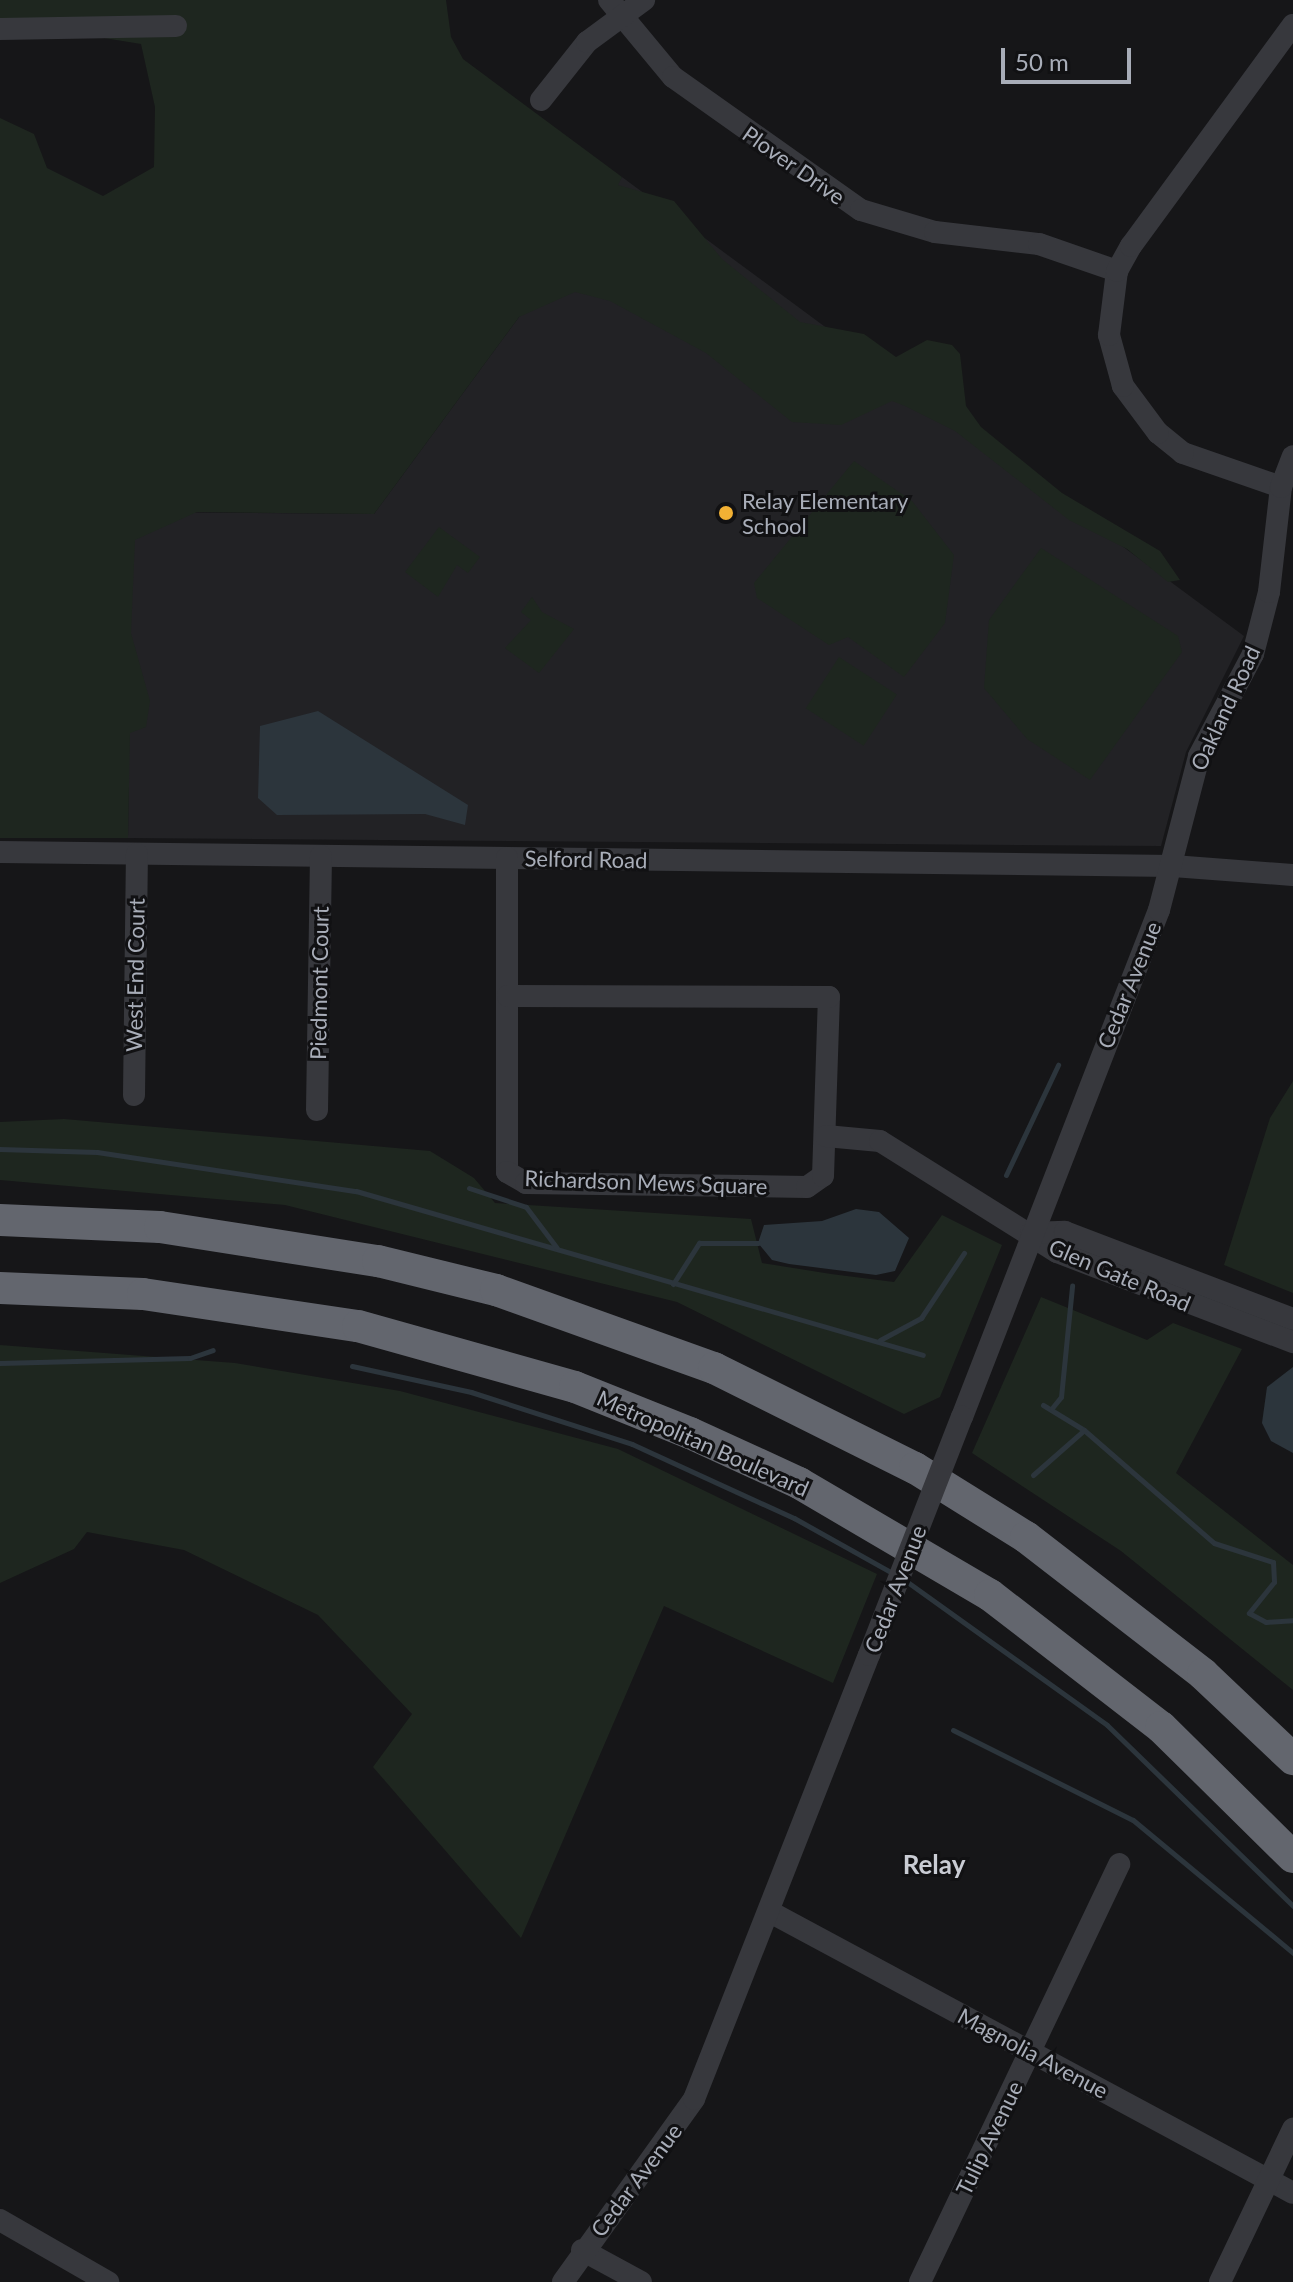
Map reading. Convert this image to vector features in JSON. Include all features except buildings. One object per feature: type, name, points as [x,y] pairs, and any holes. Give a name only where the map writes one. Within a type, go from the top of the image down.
[{"type":"highway","points":[[0,1220],[160,1227],[378,1261],[509,1294],[714,1368],[915,1468],[1026,1537],[1203,1674],[1293,1759]]},
{"type":"highway","name":"Metropolitan Boulevard","points":[[0,1288],[244,1305],[358,1326],[560,1382],[799,1483],[977,1587],[1078,1660],[1218,1779],[1293,1857]]},
{"type":"highway","points":[[0,1303],[244,1305]]},
{"type":"street","points":[[541,100],[614,9],[644,0]]},
{"type":"street","name":"Plover Drive","points":[[614,9],[673,77],[861,210],[935,232],[1039,244],[1117,271]]},
{"type":"street","points":[[1281,487],[1183,453],[1138,411],[1109,335],[1117,271],[1293,25]]},
{"type":"street","points":[[0,29],[176,26]]},
{"type":"street","name":"Oakland Road","points":[[1173,866],[1199,756],[1234,694],[1262,623],[1281,487],[1293,456]]},
{"type":"street","name":"Selford Road","points":[[0,852],[1173,866],[1293,875]]},
{"type":"street","name":"West End Court","points":[[134,1095],[137,854]]},
{"type":"street","name":"Piedmont Court","points":[[317,1110],[321,856]]},
{"type":"street","name":"Richardson Mews Square","points":[[507,858],[505,1163],[514,1178],[807,1187],[823,1176],[829,997],[508,996]]},
{"type":"street","name":"Cedar Avenue","points":[[563,2282],[582,2250],[694,2099],[772,1913],[1173,866]]},
{"type":"street","points":[[826,1136],[880,1141],[1031,1233]]},
{"type":"street","name":"Glen Gate Road","points":[[1031,1233],[1065,1232],[1293,1319]]},
{"type":"street","name":"Glen Gate Road","points":[[1031,1233],[1151,1293],[1293,1342]]},
{"type":"street","name":"Tulip Avenue","points":[[920,2282],[1119,1864]]},
{"type":"street","name":"Magnolia Avenue","points":[[772,1913],[1293,2193]]},
{"type":"street","points":[[1220,2282],[1293,2129]]},
{"type":"street","points":[[0,2220],[108,2282]]},
{"type":"street","points":[[582,2250],[641,2282]]},
{"type":"shaded area","points":[[0,0],[446,0],[451,37],[463,59],[622,177],[618,185],[674,201],[722,259],[800,322],[864,334],[896,357],[927,340],[952,345],[960,354],[966,406],[981,427],[1062,493],[1160,551],[1180,580],[1168,582],[1127,549],[1069,520],[955,431],[905,406],[892,401],[841,425],[792,422],[706,353],[610,301],[575,292],[519,317],[374,514],[197,512],[135,540],[131,633],[150,701],[146,727],[130,733],[128,838],[0,838],[0,118],[34,134],[47,168],[103,196],[154,167],[155,107],[141,44],[0,21]]},
{"type":"shaded area","name":"Relay Elementary School","points":[[622,177],[1244,636],[1186,752],[1161,846],[128,838],[132,512],[374,514]]},
{"type":"shaded area","points":[[854,461],[912,501],[954,555],[945,623],[904,677],[848,637],[829,645],[757,598],[754,583]]},
{"type":"shaded area","points":[[439,527],[480,557],[468,573],[457,565],[438,597],[405,572]]},
{"type":"shaded area","points":[[1041,548],[1178,636],[1182,652],[1090,780],[1027,739],[984,688],[989,620]]},
{"type":"shaded area","points":[[532,597],[542,612],[574,629],[539,673],[505,648],[531,620],[521,612]]},
{"type":"shaded area","points":[[839,657],[897,695],[864,746],[806,708]]},
{"type":"shaded area","points":[[318,711],[468,805],[465,825],[425,814],[277,815],[258,798],[260,726]]},
{"type":"shaded area","points":[[1293,1081],[1293,1293],[1224,1265],[1270,1118]]},
{"type":"shaded area","points":[[64,1119],[430,1151],[474,1178],[495,1203],[751,1219],[762,1263],[831,1274],[894,1282],[942,1215],[1002,1245],[940,1397],[904,1414],[677,1302],[285,1205],[0,1180],[0,1122]]},
{"type":"shaded area","points":[[856,1209],[879,1212],[909,1238],[895,1271],[876,1275],[789,1264],[772,1260],[758,1243],[764,1225],[822,1221]]},
{"type":"shaded area","points":[[1041,1297],[1147,1340],[1173,1323],[1242,1349],[1176,1473],[1293,1565],[1293,1690],[1121,1551],[972,1453]]},
{"type":"shaded area","points":[[0,1345],[235,1363],[400,1391],[618,1449],[877,1574],[833,1683],[664,1606],[521,1938],[373,1767],[412,1714],[318,1615],[184,1550],[87,1532],[74,1549],[0,1583]]},
{"type":"shaded area","points":[[1293,1367],[1293,1453],[1271,1441],[1262,1423],[1267,1387]]},
{"type":"waterway","points":[[1006,1175],[1058,1065]]},
{"type":"waterway","points":[[0,1149],[97,1152],[356,1191],[923,1355]]},
{"type":"waterway","points":[[469,1188],[526,1207],[557,1248]]},
{"type":"waterway","points":[[673,1284],[699,1243],[758,1243]]},
{"type":"waterway","points":[[880,1340],[921,1318],[964,1253]]},
{"type":"waterway","points":[[1052,1408],[1061,1397],[1072,1286]]},
{"type":"waterway","points":[[0,1363],[190,1358],[213,1350]]},
{"type":"waterway","points":[[352,1366],[471,1392],[632,1444],[794,1518],[894,1574]]},
{"type":"waterway","points":[[1043,1405],[1084,1430],[1214,1543],[1273,1562],[1274,1582],[1249,1613],[1266,1622],[1293,1620]]},
{"type":"waterway","points":[[1033,1475],[1084,1430]]},
{"type":"waterway","points":[[906,1581],[1107,1725],[1293,1906]]},
{"type":"waterway","points":[[953,1730],[1133,1820],[1293,1953]]},
{"type":"place","name":"Relay Elementary School","points":[[726,513]]},
{"type":"district","name":"Relay","points":[[934,1865]]}]
